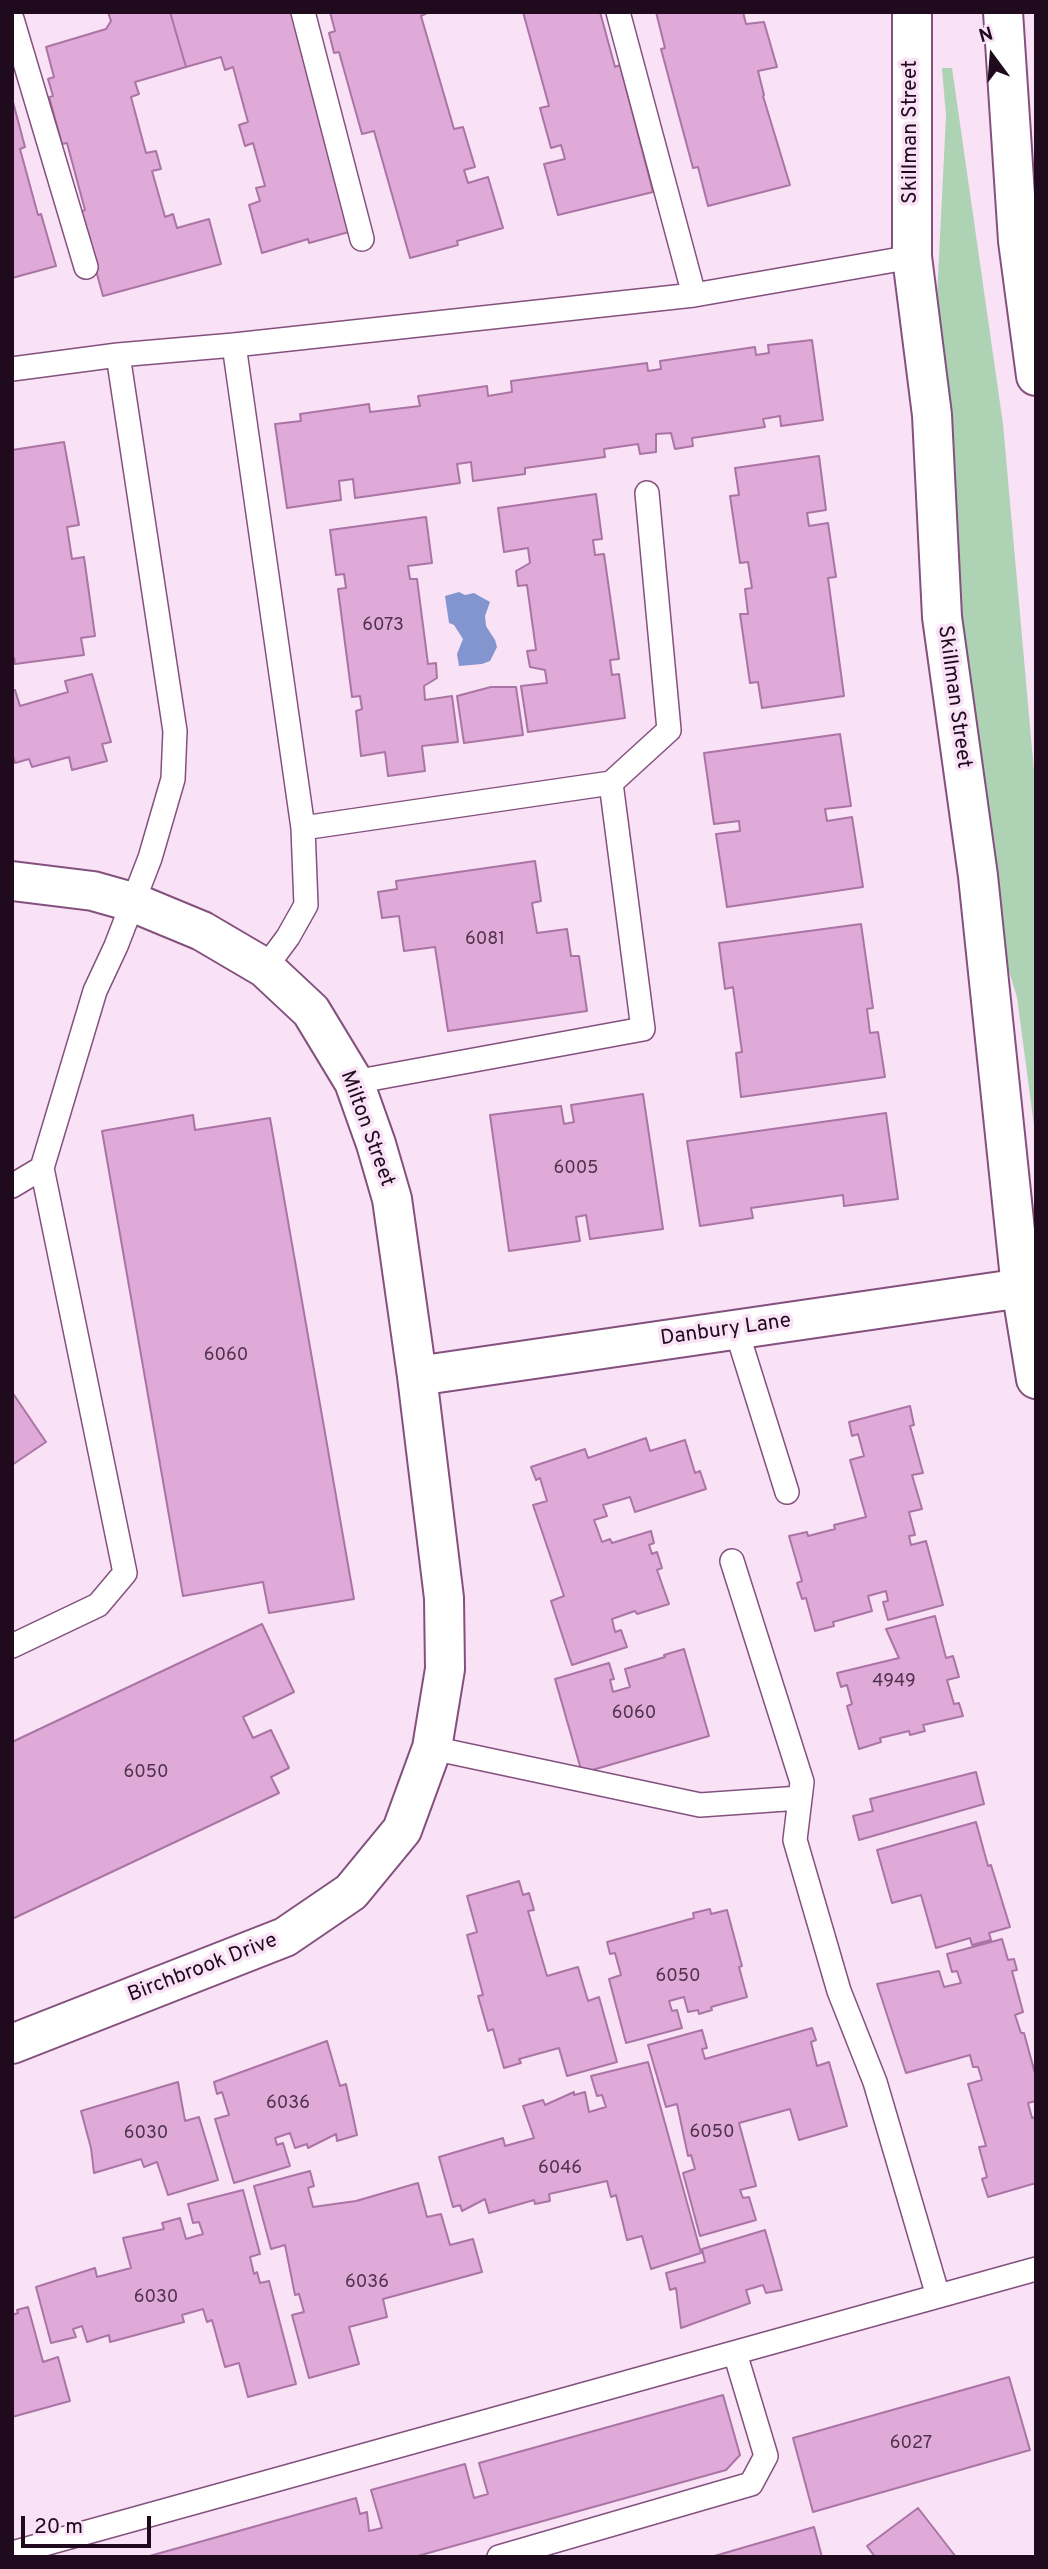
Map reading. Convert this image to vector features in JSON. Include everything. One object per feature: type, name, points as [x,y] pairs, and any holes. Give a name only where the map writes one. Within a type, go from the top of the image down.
[{"type":"street","name":"Skillman Street","points":[[912,12],[912,257],[932,415],[942,617],[978,876],[1028,1287],[1036,1379]]},
{"type":"street","points":[[1003,12],[1018,241],[1036,376]]},
{"type":"street","name":"Milton Street","points":[[12,881],[93,891],[132,902],[202,931],[265,968],[311,1011],[354,1082],[376,1143],[392,1199],[417,1376]]},
{"type":"street","name":"Danbury Lane","points":[[417,1376],[1028,1287]]},
{"type":"street","name":"Birchbrook Drive","points":[[12,2044],[285,1937],[351,1892],[402,1830],[432,1748],[445,1669],[444,1598],[417,1376]]},
{"type":"lane","points":[[303,12],[362,239]]},
{"type":"lane","points":[[618,12],[694,295]]},
{"type":"lane","points":[[12,19],[86,267]]},
{"type":"lane","points":[[12,369],[118,355],[694,295],[912,257]]},
{"type":"lane","points":[[234,345],[303,828],[306,905],[288,937],[265,968]]},
{"type":"lane","points":[[12,1646],[98,1605],[125,1573],[41,1168],[94,991],[116,946],[150,858],[173,779],[175,731],[118,355]]},
{"type":"lane","points":[[303,828],[611,783],[669,730],[647,493]]},
{"type":"lane","points":[[354,1082],[643,1030],[611,783]]},
{"type":"lane","points":[[12,1186],[41,1168]]},
{"type":"lane","points":[[736,1329],[787,1492]]},
{"type":"lane","points":[[732,1561],[802,1782],[795,1840],[839,1991],[876,2082],[938,2296]]},
{"type":"lane","points":[[432,1748],[700,1805],[800,1798]]},
{"type":"lane","points":[[12,2553],[1036,2269]]},
{"type":"lane","points":[[499,2557],[751,2484],[766,2456],[735,2353]]},
{"type":"green space","points":[[942,68],[952,68],[1003,424],[1036,794],[1036,1141],[1017,997],[990,910],[962,668],[941,393],[937,298],[946,116]]},
{"type":"water","points":[[459,592],[465,595],[474,593],[490,602],[485,616],[486,626],[497,647],[490,661],[459,666],[457,654],[463,639],[454,625],[449,623],[445,596]]},
{"type":"building","points":[[108,12],[170,12],[186,67],[135,82],[139,94],[131,97],[146,153],[156,151],[161,169],[152,171],[165,217],[173,214],[177,228],[209,219],[221,264],[103,296],[80,212],[85,210],[67,143],[62,144],[49,97],[53,96],[48,79],[54,77],[46,47],[106,29],[111,21]]},
{"type":"building","points":[[170,12],[295,12],[356,230],[309,243],[308,239],[262,253],[249,205],[260,201],[256,188],[265,186],[253,143],[245,146],[239,125],[248,122],[233,67],[225,70],[221,57],[186,67]]},
{"type":"building","points":[[330,12],[429,12],[421,16],[454,129],[463,127],[475,167],[464,170],[468,183],[488,177],[503,228],[457,241],[458,245],[410,258],[374,131],[362,134],[339,52],[334,53],[329,33],[335,31]]},
{"type":"building","points":[[523,12],[600,12],[615,67],[620,65],[653,192],[558,215],[544,164],[565,159],[561,145],[551,148],[540,108],[549,106]]},
{"type":"building","points":[[656,12],[743,12],[746,24],[764,22],[777,67],[758,71],[790,185],[708,206],[698,167],[693,168],[661,49],[665,48]]},
{"type":"building","points":[[13,102],[25,147],[20,149],[38,215],[41,214],[56,266],[12,278]]},
{"type":"building","points":[[812,340],[823,420],[781,426],[780,416],[763,419],[765,427],[692,438],[693,446],[675,449],[671,433],[656,434],[656,452],[640,454],[638,444],[604,449],[605,457],[525,468],[525,474],[473,481],[471,462],[457,464],[460,483],[355,498],[353,479],[339,481],[341,500],[287,508],[275,424],[301,421],[300,414],[369,404],[370,412],[420,406],[418,396],[487,386],[488,396],[512,392],[511,381],[647,363],[648,371],[661,369],[660,361],[755,347],[756,355],[769,353],[768,345]]},
{"type":"building","points":[[64,442],[79,525],[67,527],[72,559],[84,557],[95,636],[81,638],[84,655],[15,664],[12,658],[12,450]]},
{"type":"building","points":[[819,456],[826,510],[807,513],[809,526],[828,523],[836,577],[828,578],[844,696],[762,708],[758,682],[750,683],[740,614],[748,614],[745,589],[752,588],[748,562],[740,563],[730,496],[739,495],[735,468]]},
{"type":"building","points":[[596,494],[602,539],[593,540],[595,555],[604,554],[619,659],[610,660],[612,675],[619,674],[625,718],[528,732],[521,686],[547,683],[545,670],[530,667],[527,651],[536,650],[527,585],[518,586],[516,571],[530,563],[528,548],[504,552],[498,508]]},
{"type":"building","points":[[426,517],[432,563],[408,566],[410,579],[417,579],[428,664],[436,663],[437,678],[424,686],[425,700],[452,696],[458,742],[422,746],[425,771],[388,776],[385,752],[361,756],[356,711],[362,709],[360,696],[352,697],[338,589],[346,588],[344,574],[336,575],[330,530]]},
{"type":"building","points":[[92,674],[111,742],[102,744],[107,761],[72,770],[69,757],[32,767],[29,759],[15,763],[12,753],[12,690],[15,690],[20,706],[68,692],[65,681]]},
{"type":"building","points":[[491,687],[516,687],[523,735],[464,743],[457,696]]},
{"type":"building","points":[[840,734],[851,806],[825,809],[827,821],[852,817],[863,887],[727,907],[716,834],[740,831],[739,821],[714,824],[704,753]]},
{"type":"building","points":[[535,861],[541,901],[532,903],[537,933],[567,929],[571,956],[579,956],[587,1011],[448,1031],[435,947],[404,951],[399,916],[382,918],[378,892],[397,889],[396,881]]},
{"type":"building","points":[[861,924],[873,1008],[867,1009],[870,1033],[878,1032],[885,1077],[741,1097],[736,1053],[742,1052],[733,987],[725,989],[719,943]]},
{"type":"building","points":[[643,1094],[663,1229],[590,1239],[586,1215],[576,1217],[580,1241],[509,1251],[490,1115],[561,1106],[564,1124],[574,1122],[571,1105]]},
{"type":"building","points":[[886,1113],[898,1199],[844,1206],[843,1195],[751,1208],[753,1218],[700,1226],[687,1141]]},
{"type":"building","points":[[193,1115],[195,1130],[270,1118],[354,1599],[269,1613],[263,1582],[183,1596],[102,1131]]},
{"type":"building","points":[[12,1392],[46,1442],[12,1465]]},
{"type":"building","points":[[910,1406],[914,1425],[910,1426],[923,1473],[912,1475],[922,1509],[909,1512],[915,1535],[909,1536],[911,1545],[926,1541],[943,1605],[888,1620],[883,1602],[888,1601],[886,1591],[868,1596],[872,1611],[833,1622],[834,1626],[815,1631],[806,1598],[802,1599],[797,1583],[802,1581],[789,1536],[807,1532],[808,1536],[835,1529],[834,1525],[866,1517],[850,1460],[864,1456],[858,1434],[852,1436],[849,1422]]},
{"type":"building","points":[[646,1438],[650,1451],[685,1440],[695,1473],[700,1471],[706,1489],[635,1512],[630,1497],[603,1505],[607,1516],[594,1520],[602,1542],[610,1539],[612,1543],[651,1531],[654,1543],[649,1545],[652,1554],[657,1552],[662,1568],[657,1570],[669,1604],[612,1619],[615,1632],[621,1630],[627,1647],[572,1665],[551,1601],[564,1596],[533,1505],[547,1501],[540,1478],[536,1480],[531,1467],[585,1449],[588,1458]]},
{"type":"building","points":[[935,1616],[946,1658],[953,1656],[959,1677],[947,1680],[954,1704],[959,1703],[963,1716],[923,1725],[925,1731],[910,1735],[909,1731],[880,1738],[881,1742],[859,1749],[847,1706],[852,1704],[847,1685],[841,1687],[837,1673],[899,1658],[886,1629]]},
{"type":"building","points":[[262,1624],[294,1692],[243,1717],[253,1738],[271,1730],[289,1768],[271,1777],[279,1793],[12,1919],[12,1742]]},
{"type":"building","points":[[684,1649],[709,1736],[582,1773],[555,1679],[609,1663],[614,1679],[610,1680],[613,1692],[630,1687],[625,1669]]},
{"type":"building","points":[[976,1772],[984,1804],[859,1840],[853,1816],[873,1811],[870,1799]]},
{"type":"building","points":[[976,1822],[988,1866],[991,1865],[1010,1927],[989,1933],[991,1940],[972,1945],[970,1938],[936,1948],[921,1895],[892,1903],[877,1850]]},
{"type":"building","points":[[519,1881],[523,1895],[529,1893],[534,1910],[528,1911],[547,1976],[578,1967],[588,2001],[599,1997],[617,2062],[567,2076],[559,2048],[519,2059],[521,2063],[504,2068],[493,2029],[488,2031],[478,1996],[483,1995],[467,1935],[477,1932],[467,1896]]},
{"type":"building","points":[[710,1909],[711,1914],[727,1910],[747,1997],[711,2007],[712,2010],[699,2014],[698,2010],[688,2012],[684,1997],[669,2001],[672,2011],[677,2010],[682,2028],[626,2043],[609,1979],[621,1975],[615,1953],[610,1954],[607,1942],[694,1918],[693,1913]]},
{"type":"building","points":[[1002,1939],[1008,1960],[1014,1959],[1017,1970],[1012,1971],[1023,2012],[1015,2015],[1021,2033],[1024,2033],[1036,2077],[1036,2101],[1028,2103],[1032,2118],[1036,2117],[1036,2183],[988,2197],[982,2179],[987,2177],[979,2147],[986,2146],[968,2084],[982,2080],[978,2067],[973,2067],[970,2055],[906,2073],[877,1984],[939,1971],[944,1987],[961,1983],[957,1971],[952,1972],[947,1954]]},
{"type":"building","points":[[812,2028],[816,2040],[811,2042],[817,2066],[829,2062],[847,2126],[799,2140],[790,2109],[739,2123],[756,2186],[740,2190],[743,2198],[749,2197],[756,2220],[700,2236],[683,2173],[695,2169],[691,2155],[688,2156],[677,2104],[666,2107],[648,2045],[702,2030],[707,2048],[702,2049],[705,2059]]},
{"type":"building","points":[[327,2041],[340,2086],[346,2084],[357,2135],[337,2141],[336,2134],[308,2148],[307,2144],[295,2148],[290,2133],[275,2138],[277,2145],[283,2143],[290,2166],[234,2183],[215,2119],[229,2115],[222,2092],[217,2094],[214,2082]]},
{"type":"building","points":[[648,2062],[701,2253],[651,2269],[642,2236],[627,2240],[616,2195],[611,2197],[607,2181],[549,2194],[550,2201],[535,2204],[534,2200],[489,2213],[485,2199],[462,2211],[460,2205],[453,2207],[439,2157],[503,2138],[505,2146],[534,2138],[523,2106],[543,2100],[545,2105],[574,2092],[574,2095],[585,2092],[589,2112],[606,2107],[602,2095],[597,2096],[591,2076]]},
{"type":"building","points":[[178,2082],[185,2121],[199,2117],[218,2180],[168,2195],[157,2162],[144,2167],[141,2159],[94,2173],[91,2148],[81,2111]]},
{"type":"building","points":[[310,2171],[314,2186],[308,2188],[313,2207],[356,2201],[418,2183],[427,2217],[441,2214],[450,2245],[473,2239],[482,2272],[383,2299],[387,2317],[349,2327],[359,2364],[309,2378],[292,2315],[304,2312],[299,2294],[295,2295],[285,2245],[271,2249],[254,2186]]},
{"type":"building","points":[[243,2190],[260,2254],[250,2257],[254,2274],[257,2272],[260,2283],[269,2281],[296,2384],[248,2397],[239,2363],[225,2367],[212,2320],[207,2322],[203,2309],[182,2315],[184,2322],[110,2342],[109,2335],[87,2342],[82,2326],[73,2329],[76,2337],[51,2343],[36,2287],[95,2268],[97,2277],[131,2268],[123,2238],[164,2229],[162,2223],[180,2218],[186,2239],[203,2234],[199,2222],[193,2223],[188,2204]]},
{"type":"building","points":[[765,2230],[782,2290],[766,2293],[763,2285],[746,2290],[750,2303],[681,2328],[676,2288],[670,2290],[666,2273],[705,2262],[702,2249]]},
{"type":"building","points":[[28,2307],[43,2362],[58,2357],[70,2401],[12,2417],[12,2315],[18,2313],[17,2310]]},
{"type":"building","points":[[1009,2377],[1030,2450],[813,2512],[793,2438]]},
{"type":"building","points":[[723,2395],[740,2455],[726,2470],[414,2557],[146,2557],[356,2498],[360,2514],[367,2512],[369,2531],[382,2528],[371,2490],[465,2464],[474,2498],[488,2494],[479,2463]]},
{"type":"building","points":[[918,2508],[956,2557],[875,2557],[867,2546]]},
{"type":"building","points":[[814,2527],[822,2557],[711,2557]]}]
